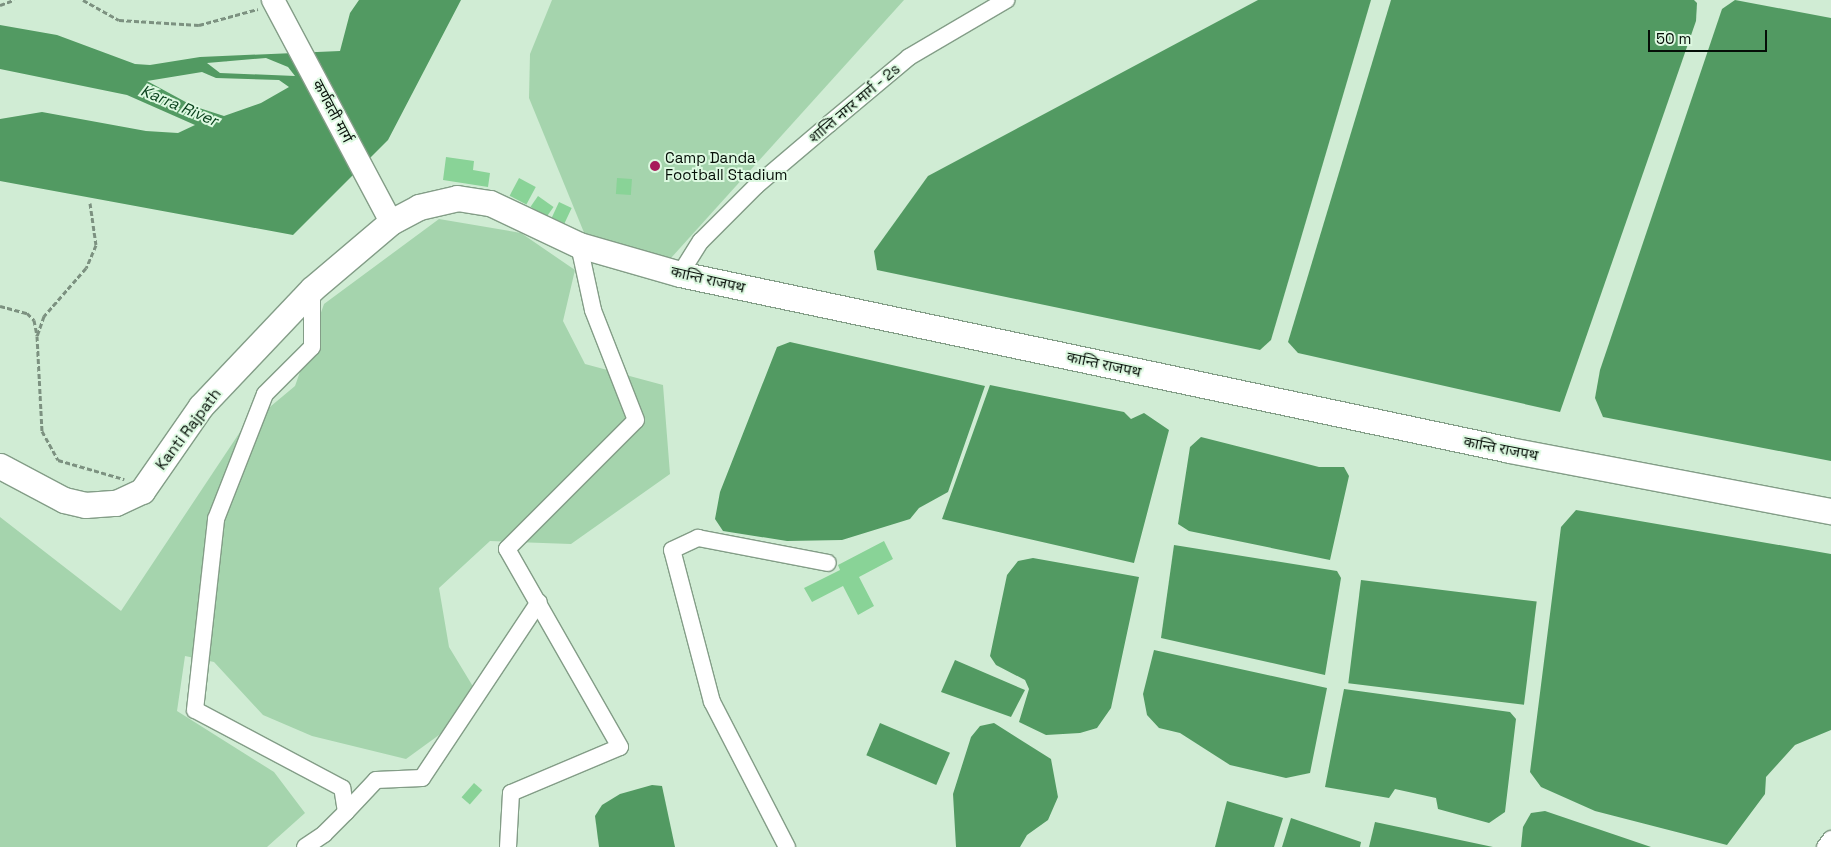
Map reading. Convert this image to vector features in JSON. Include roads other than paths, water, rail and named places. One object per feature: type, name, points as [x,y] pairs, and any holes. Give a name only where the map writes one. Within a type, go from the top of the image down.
[{"type":"main road","name":"कर्णवती मार्ग","points":[[275,2],[391,222]]},
{"type":"main road","name":"कान्ति राजपथ","points":[[391,222],[419,207],[457,198],[490,203],[579,245],[680,274],[1510,450],[1831,511]]},
{"type":"main road","name":"Kanti Rajpath","points":[[0,466],[64,500],[86,505],[116,503],[142,491],[201,406],[312,289],[391,222]]},
{"type":"street","name":"शान्ति नगर मार्ग - 2s","points":[[680,274],[708,234],[756,186],[828,124],[909,57],[1006,0]]},
{"type":"street","points":[[508,847],[512,794],[620,747],[508,549],[636,420],[593,310],[579,245]]},
{"type":"street","points":[[312,289],[312,348],[265,394],[216,519],[196,710],[342,788],[346,812]]},
{"type":"street","points":[[787,847],[712,702],[672,550],[698,538],[828,563]]},
{"type":"street","points":[[305,847],[324,834],[376,780],[422,778],[539,602]]},
{"type":"street","points":[[1825,847],[1831,839]]},
{"type":"water","name":"Karra River","points":[[359,0],[461,0],[388,140],[293,235],[0,181],[0,119],[42,112],[146,131],[178,133],[195,125],[127,95],[0,69],[0,25],[57,35],[135,64],[150,65],[200,57],[340,51],[350,13]],"holes":[[[266,58],[288,67],[295,76],[220,73],[207,63]],[[202,72],[216,78],[279,80],[289,87],[261,103],[224,116],[193,106],[147,81]]]},
{"type":"water","points":[[1258,0],[1371,0],[1271,340],[1260,350],[877,270],[874,251],[928,176]]},
{"type":"water","points":[[1391,0],[1694,0],[1697,3],[1696,21],[1560,412],[1298,353],[1288,342]]},
{"type":"water","points":[[1735,0],[1831,18],[1831,461],[1603,417],[1595,398],[1600,370],[1722,9]]},
{"type":"water","points":[[790,342],[985,386],[948,492],[919,508],[910,519],[842,540],[787,541],[723,531],[715,519],[720,492],[777,347]]},
{"type":"water","points":[[990,385],[1124,412],[1131,419],[1144,413],[1169,430],[1134,563],[942,519]]},
{"type":"water","points":[[1201,437],[1319,467],[1344,467],[1349,476],[1330,560],[1189,531],[1178,524],[1190,447]]},
{"type":"water","points":[[1576,510],[1831,554],[1831,730],[1795,745],[1766,777],[1765,794],[1727,845],[1595,811],[1541,787],[1530,772],[1561,527]]},
{"type":"water","points":[[1174,545],[1337,571],[1341,578],[1325,675],[1161,638]]},
{"type":"water","points":[[1033,558],[1139,577],[1111,708],[1097,728],[1080,733],[1046,735],[1019,722],[1029,689],[1025,680],[996,665],[990,656],[1007,575],[1018,561]]},
{"type":"water","points":[[1361,580],[1537,602],[1524,705],[1348,683]]},
{"type":"water","points":[[1154,650],[1327,688],[1310,773],[1286,778],[1230,765],[1180,733],[1159,728],[1147,715],[1143,694]]},
{"type":"water","points":[[955,660],[1025,690],[1011,717],[941,692]]},
{"type":"water","points":[[1344,689],[1510,712],[1516,719],[1505,812],[1489,823],[1438,809],[1436,798],[1395,789],[1389,798],[1325,787]]},
{"type":"water","points":[[880,723],[950,753],[936,785],[866,755]]},
{"type":"water","points":[[994,723],[1051,759],[1058,797],[1048,820],[1027,835],[1020,847],[956,847],[953,794],[971,737],[980,726]]},
{"type":"water","points":[[652,785],[662,786],[675,847],[599,847],[595,816],[602,805],[620,794]]},
{"type":"water","points":[[1227,801],[1283,818],[1274,847],[1215,847]]},
{"type":"water","points":[[1545,811],[1651,847],[1521,847],[1523,827],[1531,813]]},
{"type":"water","points":[[1291,818],[1361,842],[1360,847],[1282,847]]},
{"type":"water","points":[[1375,822],[1493,847],[1369,847]]},
{"type":"place","name":"Camp Danda Football Stadium","points":[[655,166]]}]
